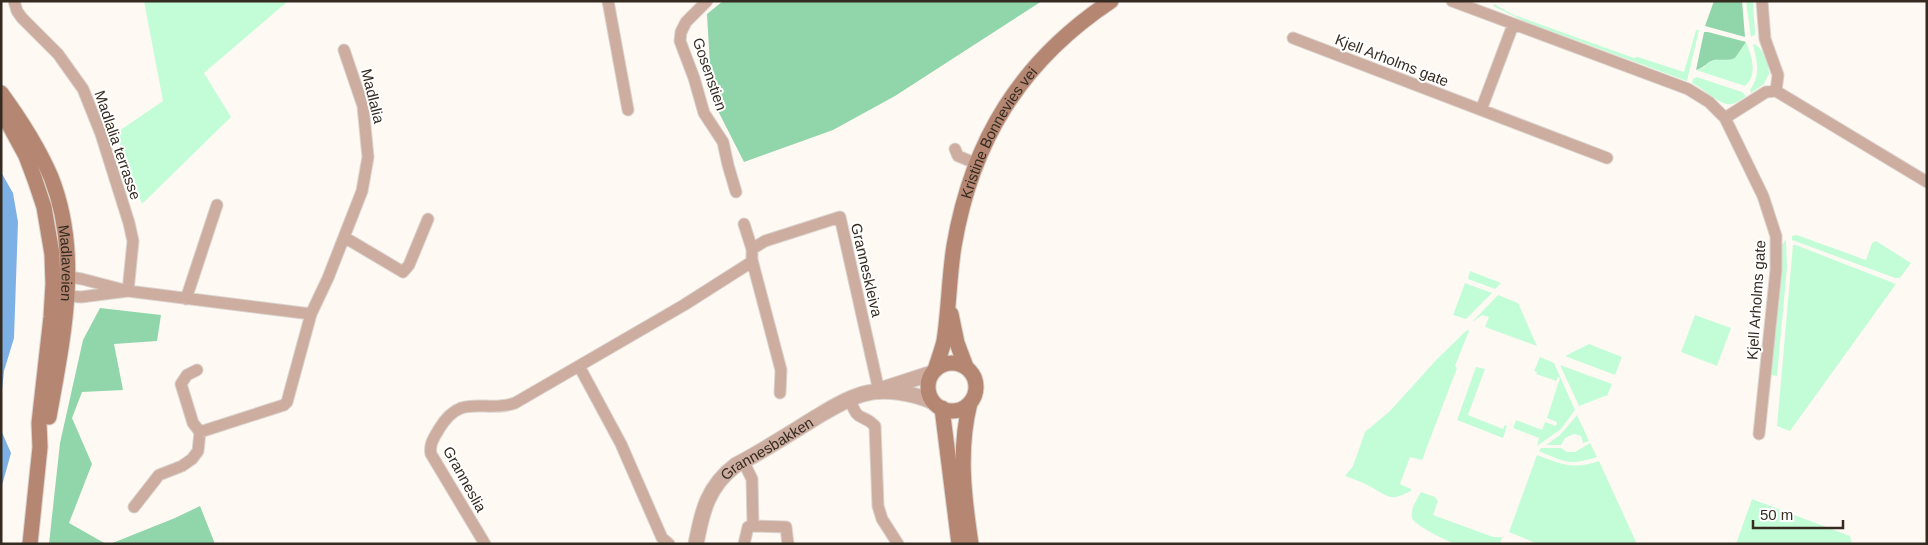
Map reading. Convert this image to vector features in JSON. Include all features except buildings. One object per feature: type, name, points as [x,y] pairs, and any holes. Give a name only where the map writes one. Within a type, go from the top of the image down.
[{"type":"main road","name":"Kristine Bonnevies vei","points":[[934,372],[944,342],[959,219],[976,163],[1004,109],[1033,68],[1072,30],[1111,1]]},
{"type":"main road","name":"Madlaveien","points":[[1,92],[33,141],[52,179],[60,205],[65,234],[69,277],[68,296],[48,423],[40,447]]},
{"type":"main road","name":"Madlaveien","points":[[1,110],[26,156],[44,207],[52,254],[53,284],[39,423],[40,447],[30,544]]},
{"type":"main road","name":"Kristine Bonnevies vei","points":[[948,301],[957,343],[966,367]]},
{"type":"main road","points":[[959,544],[937,405],[928,390],[928,383],[934,372],[942,365],[950,363],[958,363],[972,372],[976,388],[964,427],[964,494],[971,544]]},
{"type":"main road","points":[[937,405],[956,410],[970,403]]},
{"type":"street","name":"Madlalia terrasse","points":[[14,1],[17,11],[22,18],[58,54],[70,70],[83,89],[92,109],[130,223],[133,241],[128,291]]},
{"type":"street","points":[[608,1],[628,110]]},
{"type":"street","name":"Gosenstien","points":[[707,1],[686,22],[681,32],[680,41],[694,78],[704,113],[723,142],[736,192]]},
{"type":"street","name":"Kjell Arholms gate","points":[[1452,1],[1688,89],[1709,102],[1724,118],[1763,196],[1776,236],[1776,270],[1760,434]]},
{"type":"street","points":[[1762,1],[1765,39],[1778,75],[1776,91]]},
{"type":"street","points":[[1481,110],[1513,24]]},
{"type":"street","name":"Kjell Arholms gate","points":[[1292,38],[1607,158]]},
{"type":"street","name":"Madlalia","points":[[200,432],[284,405],[287,402],[311,314],[328,278],[362,191],[368,156],[363,106],[344,50]]},
{"type":"street","points":[[1724,118],[1766,92],[1776,91],[1927,182]]},
{"type":"street","points":[[955,149],[958,156],[976,163]]},
{"type":"street","points":[[186,299],[217,205]]},
{"type":"street","name":"Granneskleiva","points":[[546,385],[684,305],[750,263],[752,255],[765,241],[840,217],[879,391]]},
{"type":"street","points":[[344,236],[403,272],[407,269],[428,219]]},
{"type":"street","points":[[744,224],[781,370],[780,394]]},
{"type":"street","points":[[128,291],[81,297],[68,296],[53,284],[69,277],[128,291],[311,314]]},
{"type":"street","points":[[578,366],[621,444],[662,538],[670,544]]},
{"type":"street","points":[[134,507],[159,475],[182,466],[192,459],[198,451],[200,432],[193,423],[181,384],[187,375],[197,370]]},
{"type":"street","name":"Grannesbakken","points":[[696,544],[703,508],[709,496],[728,471],[850,399],[934,372]]},
{"type":"street","name":"Granneslia","points":[[486,544],[436,462],[432,454],[432,443],[445,420],[458,409],[474,405],[504,407],[515,403],[546,385]]},
{"type":"street","name":"Grannesbakken","points":[[879,391],[921,396],[937,405]]},
{"type":"street","points":[[850,399],[856,415],[871,421],[876,426],[877,500],[882,519],[898,544]]},
{"type":"street","points":[[743,462],[752,479],[753,526]]},
{"type":"street","points":[[870,521],[882,519]]},
{"type":"street","points":[[744,544],[746,530],[748,527],[753,526],[786,527],[788,544]]},
{"type":"green space","points":[[144,1],[288,1],[204,73],[231,117],[142,204],[116,133],[163,101]]},
{"type":"green space","points":[[723,1],[1042,1],[895,96],[833,130],[744,162],[712,99],[707,14]]},
{"type":"green space","points":[[1714,1],[1742,1],[1745,37],[1705,26]]},
{"type":"green space","points":[[1746,1],[1753,1],[1755,35],[1751,37]]},
{"type":"green space","points":[[1494,4],[1514,15],[1634,58],[1638,57],[1684,72],[1696,30],[1699,30],[1687,81],[1526,22],[1493,6]]},
{"type":"green space","points":[[1704,32],[1746,42],[1735,58],[1714,60],[1696,70]]},
{"type":"green space","points":[[1746,42],[1752,59],[1753,71],[1749,82],[1745,86],[1696,70],[1703,68],[1710,62],[1735,58]]},
{"type":"green space","points":[[1753,44],[1760,48],[1765,56],[1769,74],[1764,84],[1751,93],[1750,90],[1757,73]]},
{"type":"green space","points":[[1697,77],[1742,92],[1746,96],[1734,103],[1723,103],[1692,83],[1693,79]]},
{"type":"green space","points":[[1797,235],[1866,260],[1872,243],[1876,241],[1911,263],[1900,278],[1895,278],[1792,240],[1792,236]]},
{"type":"green space","points":[[1786,239],[1787,267],[1777,376],[1771,375],[1781,247]]},
{"type":"green space","points":[[1793,245],[1896,284],[1790,431],[1777,426]]},
{"type":"green space","points":[[1470,271],[1501,283],[1495,289],[1468,279]]},
{"type":"green space","points":[[1465,283],[1492,293],[1466,319],[1453,315]]},
{"type":"green space","points":[[1498,295],[1518,303],[1537,346],[1485,327],[1489,317],[1482,315],[1473,321]]},
{"type":"green space","points":[[100,308],[161,315],[157,341],[114,344],[123,390],[82,392],[72,418],[92,464],[69,523],[106,544],[49,544],[60,443],[83,340]]},
{"type":"green space","points":[[1695,315],[1731,328],[1717,366],[1681,352]]},
{"type":"green space","points":[[1467,330],[1469,331],[1455,366],[1457,368],[1422,460],[1410,457],[1400,484],[1411,489],[1411,491],[1390,497],[1345,476],[1353,466],[1365,432],[1390,411],[1437,359]]},
{"type":"green space","points":[[1589,344],[1622,357],[1615,375],[1565,356]]},
{"type":"green space","points":[[1540,357],[1554,363],[1575,410],[1561,429],[1537,446],[1539,438],[1513,428],[1516,420],[1542,430],[1545,422],[1556,426],[1557,422],[1547,418],[1560,378],[1558,377],[1556,381],[1536,374],[1537,372],[1534,371]]},
{"type":"green space","points":[[1560,365],[1612,384],[1607,396],[1579,406]]},
{"type":"green space","points":[[1476,367],[1485,369],[1468,415],[1503,429],[1505,425],[1507,426],[1503,438],[1457,420]]},
{"type":"green space","points":[[1577,415],[1589,441],[1583,443],[1581,436],[1574,434],[1565,438],[1561,445],[1546,445],[1560,435]]},
{"type":"green space","points":[[1590,443],[1597,457],[1573,462],[1567,462],[1539,451],[1541,448],[1561,448],[1567,452],[1575,452]]},
{"type":"green space","points":[[1537,455],[1567,465],[1590,464],[1599,461],[1637,544],[1538,544],[1509,532]]},
{"type":"green space","points":[[1421,492],[1435,497],[1438,501],[1433,515],[1493,537],[1502,537],[1500,544],[1456,544],[1425,529],[1412,518],[1414,504]]},
{"type":"green space","points":[[1752,499],[1850,536],[1852,544],[1736,544]]},
{"type":"green space","points":[[200,506],[215,544],[110,544],[175,518]]},
{"type":"water","points":[[1,172],[13,193],[18,222],[14,338],[4,371],[1,399]]},
{"type":"water","points":[[1,430],[11,453],[1,489]]}]
